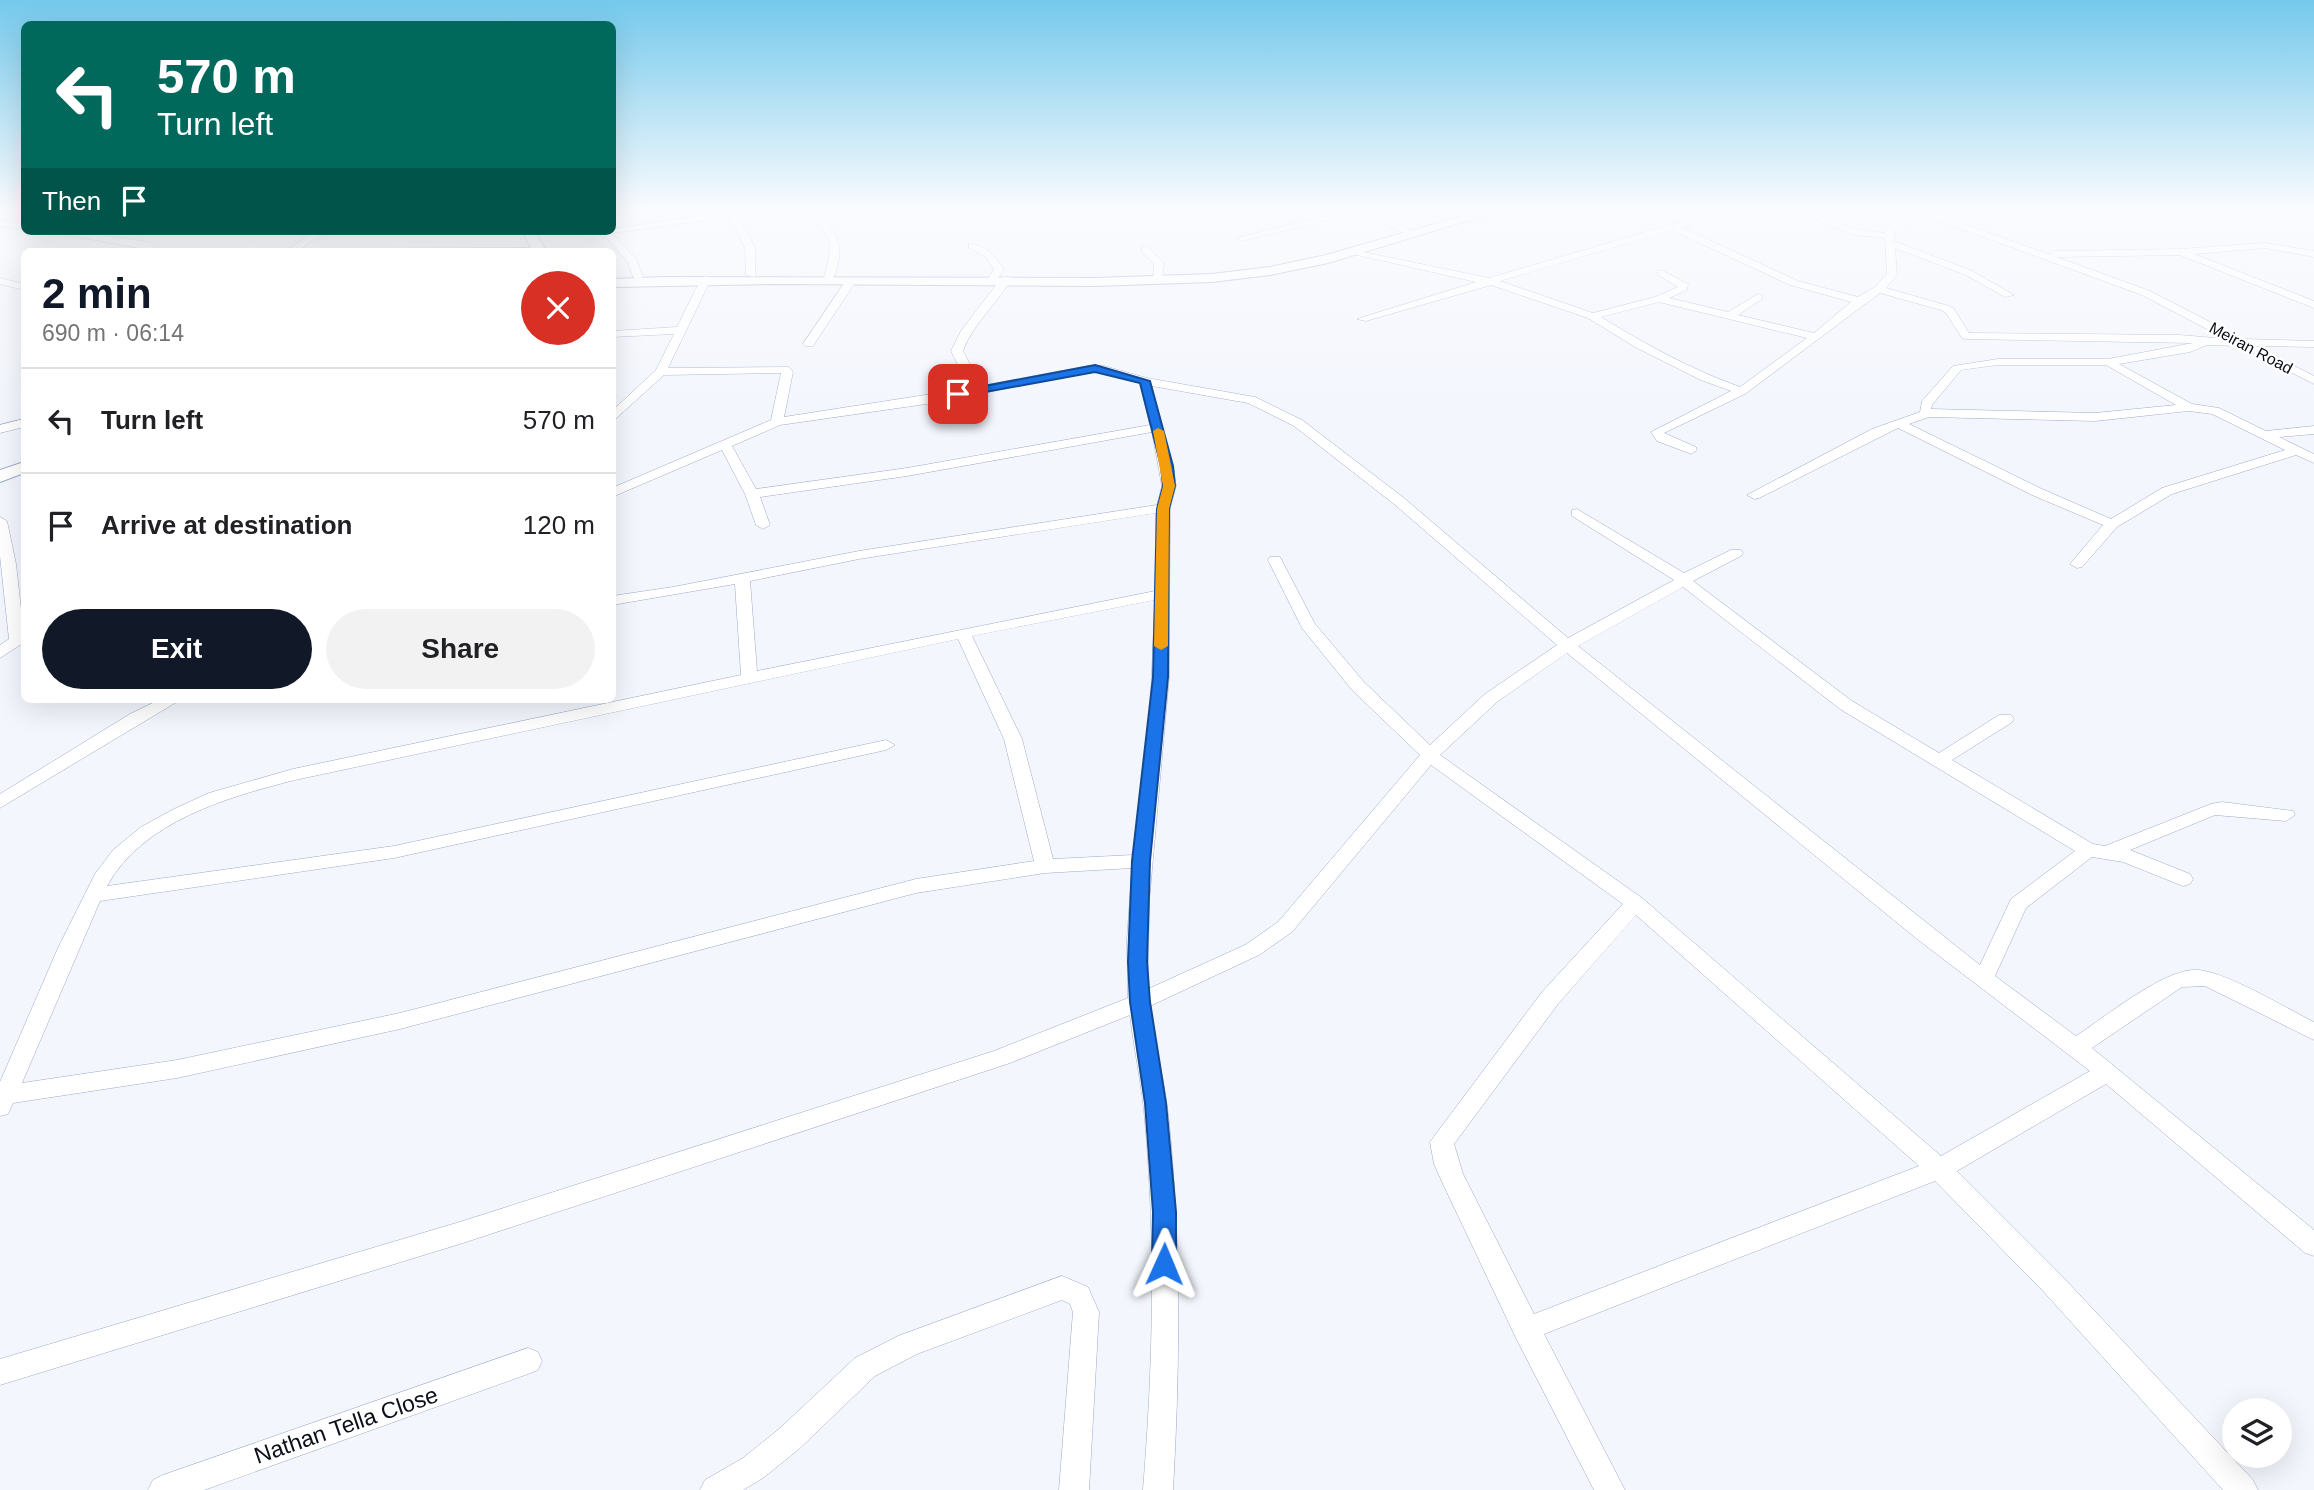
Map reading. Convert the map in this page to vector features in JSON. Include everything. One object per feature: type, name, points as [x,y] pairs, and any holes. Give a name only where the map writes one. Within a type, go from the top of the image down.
[{"type":"main road","points":[[937,279],[999,280]]},
{"type":"main road","points":[[1152,279],[1157,279]]},
{"type":"main road","points":[[616,281],[1123,281],[1159,279]]},
{"type":"main road","points":[[0,470],[21,462]]},
{"type":"main road","points":[[0,476],[21,468]]},
{"type":"street","points":[[616,414],[661,372],[706,279]]},
{"type":"street","points":[[1473,279],[1493,282],[1592,316],[1674,363],[1712,382],[1741,391]]},
{"type":"street","points":[[1362,319],[1504,279]]},
{"type":"street","points":[[1592,316],[1659,299],[1683,288],[1683,284],[1672,279]]},
{"type":"street","points":[[1786,279],[1858,301]]},
{"type":"street","points":[[1691,450],[1661,438],[1657,432],[1741,391],[1816,337],[1889,279]]},
{"type":"street","points":[[1979,279],[2010,295]]},
{"type":"street","name":"Meiran Road","points":[[2107,279],[2146,293],[2314,381]]},
{"type":"street","name":"Meiran Road","points":[[2120,279],[2164,295],[2314,374]]},
{"type":"street","points":[[2247,279],[2314,305]]},
{"type":"street","points":[[977,390],[957,351],[970,324],[996,296],[999,280]]},
{"type":"street","points":[[0,281],[21,286]]},
{"type":"street","points":[[809,344],[851,281]]},
{"type":"street","points":[[1879,289],[1950,311],[1966,336],[1998,362]]},
{"type":"street","points":[[1731,316],[1758,298]]},
{"type":"street","points":[[1659,299],[1816,337]]},
{"type":"street","points":[[616,334],[683,330]]},
{"type":"street","points":[[1966,336],[2180,338],[2204,342],[2314,344]]},
{"type":"street","points":[[1928,413],[1925,410],[1926,404],[1958,368],[1998,362],[2108,362],[2190,349],[2204,342]]},
{"type":"street","points":[[2108,362],[2189,407]]},
{"type":"street","points":[[661,372],[785,369],[787,372],[777,422]]},
{"type":"street","points":[[616,491],[777,422],[940,398],[1095,369],[1251,400],[1298,423],[1399,501],[1567,645],[1983,980],[2108,1072],[2314,1245]]},
{"type":"street","points":[[1145,381],[1169,486],[1163,509],[1161,677],[1141,861],[1137,962],[1140,1002],[1153,1076],[1164,1212],[1158,1490]]},
{"type":"street","points":[[1754,495],[1876,432],[1928,413],[1990,412],[2095,417],[2189,407],[2215,411],[2314,459]]},
{"type":"street","points":[[0,429],[21,424]]},
{"type":"street","points":[[1899,424],[2037,492],[2112,524]]},
{"type":"street","points":[[752,494],[907,472],[1157,427]]},
{"type":"street","points":[[2264,435],[2314,430]]},
{"type":"street","points":[[725,444],[752,494],[763,525]]},
{"type":"street","points":[[2077,564],[2112,524],[2167,491],[2295,451]]},
{"type":"street","points":[[616,600],[859,555],[1163,509]]},
{"type":"street","points":[[1577,513],[1665,566],[1846,705],[2088,850],[2111,851],[2183,879]]},
{"type":"street","points":[[0,521],[17,640],[0,653]]},
{"type":"street","points":[[0,1371],[503,1219],[1002,1057],[1140,1002],[1252,950],[1285,927],[1430,755],[1491,698],[1567,645],[1649,602],[1682,580],[1736,553]]},
{"type":"street","points":[[1275,560],[1308,625],[1357,686],[1430,755],[1635,903],[1939,1169],[2052,1283],[2243,1490]]},
{"type":"street","points":[[742,578],[749,678]]},
{"type":"street","points":[[3,1101],[49,987],[93,895],[117,857],[141,836],[198,806],[249,788],[529,722],[1161,594]]},
{"type":"street","points":[[964,635],[1013,739],[1045,866]]},
{"type":"street","points":[[0,802],[126,723],[166,703]]},
{"type":"street","points":[[1940,760],[2005,719]]},
{"type":"street","points":[[93,895],[394,852],[886,745]]},
{"type":"street","points":[[2111,851],[2211,810],[2222,808],[2286,815]]},
{"type":"street","points":[[1983,980],[2018,904],[2088,850]]},
{"type":"street","points":[[3,1101],[177,1069],[400,1021],[916,886],[1045,866],[1141,861]]},
{"type":"street","points":[[1609,1490],[1443,1160],[1442,1142],[1550,998],[1635,903]]},
{"type":"street","points":[[2075,1048],[2176,981],[2193,977],[2209,979],[2314,1032]]},
{"type":"street","points":[[1526,1329],[1939,1169],[2108,1072]]},
{"type":"street","points":[[715,1490],[753,1468],[789,1439],[865,1367],[908,1345],[1062,1288],[1075,1290],[1084,1300],[1086,1312],[1074,1490]]},
{"type":"street","name":"Nathan Tella Close","points":[[163,1490],[528,1361]]},
{"type":"slow traffic","points":[[1158,431],[1169,486],[1163,509],[1161,646]]},
{"type":"route","points":[[958,394],[1087,369],[1104,369],[1145,381],[1167,466],[1169,486],[1163,509],[1161,677],[1141,861],[1137,962],[1137,981],[1153,1076],[1164,1212],[1164,1264]]}]
